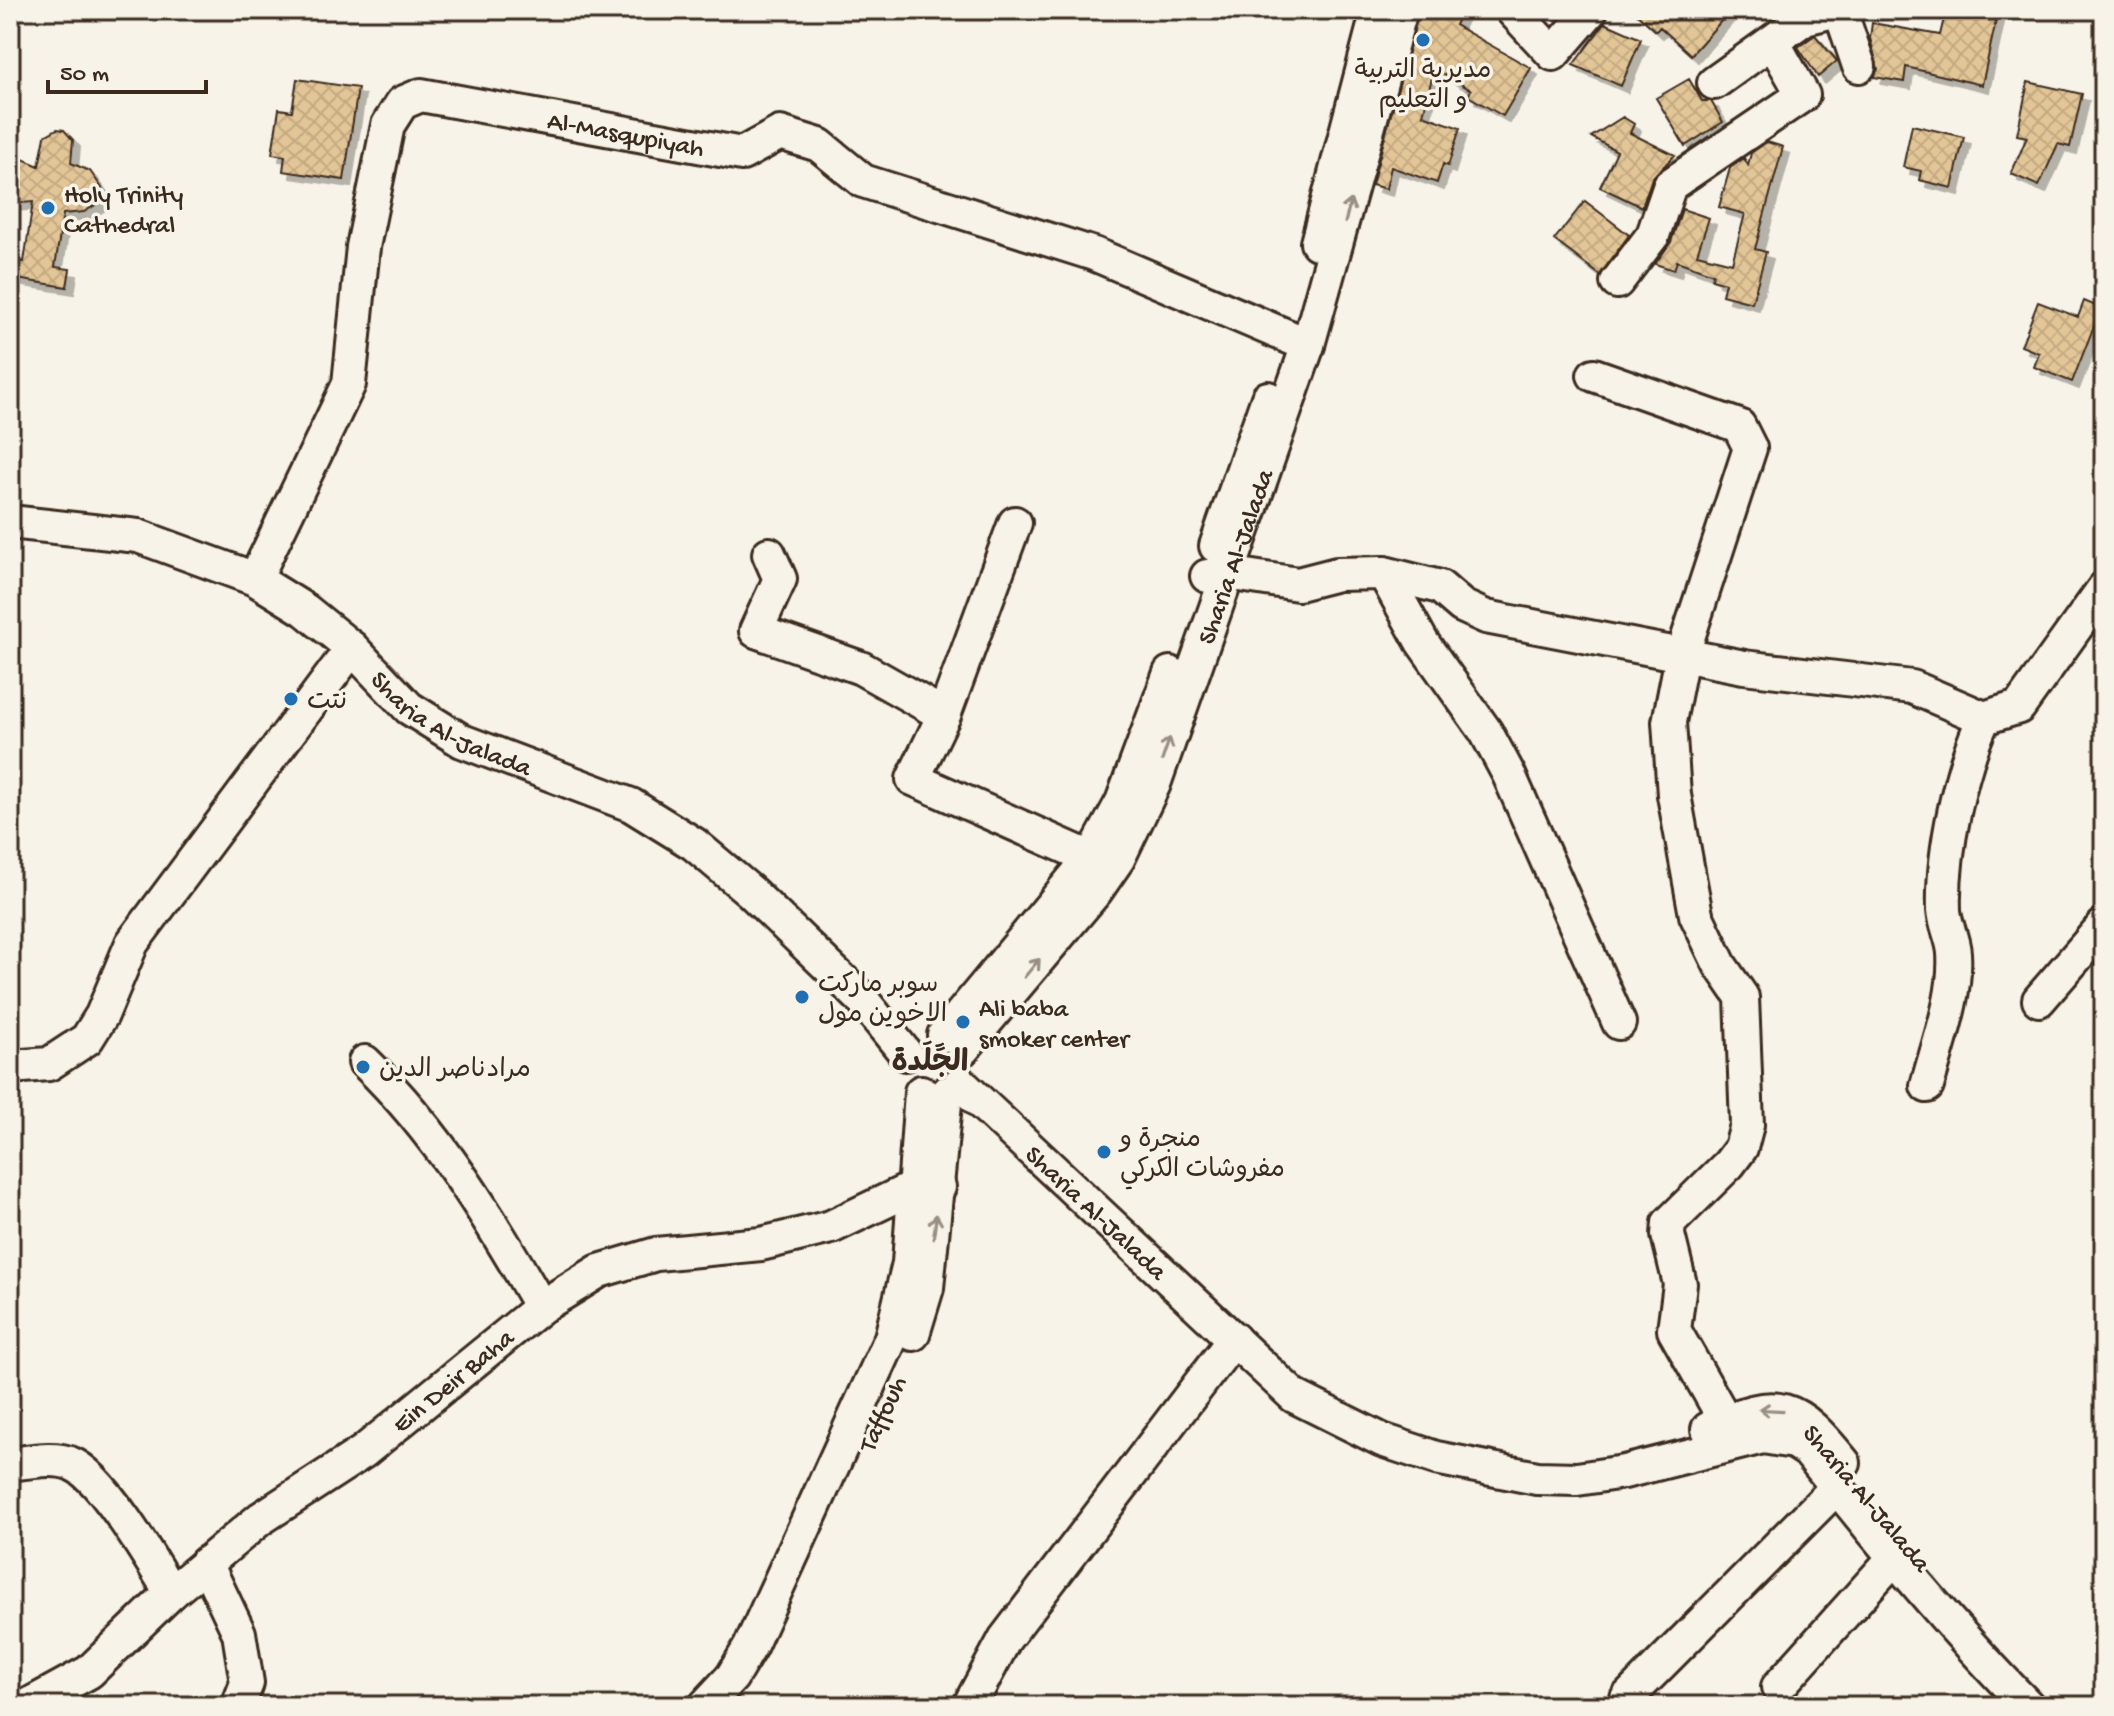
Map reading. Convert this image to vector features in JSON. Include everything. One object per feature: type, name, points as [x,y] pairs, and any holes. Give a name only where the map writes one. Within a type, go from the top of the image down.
[{"type":"street","name":"Sharia Al-Jalada","points":[[935,1043],[1091,858],[1122,802],[1216,574],[1262,486],[1297,341],[1309,275],[1378,10]]},
{"type":"street","name":"Sharia Al-Jalada","points":[[1297,341],[1401,10]]},
{"type":"street","points":[[1512,10],[1553,54],[1591,10]]},
{"type":"street","points":[[1714,83],[1805,18],[1839,10],[1859,66]]},
{"type":"street","points":[[1617,282],[1653,235],[1670,185],[1803,95],[1773,42]]},
{"type":"street","name":"Al-Masqupiyah","points":[[255,579],[349,384],[363,247],[388,125],[397,108],[414,97],[434,96],[742,154],[780,133],[819,145],[863,181],[1094,254],[1297,341]]},
{"type":"street","points":[[1594,375],[1739,426],[1750,448],[1682,656],[1669,722],[1674,795],[1696,915],[1720,965],[1742,997],[1747,1125],[1741,1148],[1669,1223],[1668,1235],[1680,1284],[1674,1330],[1732,1430]]},
{"type":"street","name":"Sharia Al-Jalada","points":[[10,522],[138,536],[255,579],[305,610],[352,648],[409,708],[462,741],[631,805],[694,844],[751,892],[860,997],[935,1043]]},
{"type":"street","points":[[1015,523],[944,715],[913,779],[1091,858]]},
{"type":"street","points":[[769,554],[780,579],[756,631],[861,668],[944,715]]},
{"type":"street","points":[[1384,573],[1422,642],[1486,732],[1509,775],[1619,1023]]},
{"type":"street","points":[[1216,574],[1298,584],[1337,574],[1384,573],[1440,587],[1462,606],[1486,617],[1682,656],[1832,680],[1912,687],[1984,718],[2019,707],[2104,588]]},
{"type":"street","name":"Sharia Al-Jalada","points":[[935,1043],[1087,903],[1118,859],[1154,784],[1216,574]]},
{"type":"street","points":[[10,1067],[49,1064],[87,1039],[102,1015],[132,943],[352,648]]},
{"type":"street","points":[[1927,1086],[1947,1008],[1954,953],[1944,912],[1949,857],[1970,747],[1984,718]]},
{"type":"street","points":[[2039,1000],[2104,925]]},
{"type":"street","points":[[935,1043],[906,1075],[942,1089]]},
{"type":"street","name":"Taffouh","points":[[732,1706],[753,1680],[772,1647],[905,1363],[927,1288],[927,1187],[942,1089],[967,1067],[935,1043]]},
{"type":"street","points":[[365,1062],[394,1089],[482,1204],[541,1307]]},
{"type":"street","name":"Sharia Al-Jalada","points":[[942,1089],[1234,1339],[1355,1412],[1439,1445],[1496,1458],[1562,1461],[1626,1453],[1700,1433],[1732,1430],[1794,1442],[1808,1451],[1972,1649],[2028,1706]]},
{"type":"street","points":[[705,1706],[732,1677],[750,1647],[870,1390],[901,1303],[927,1187]]},
{"type":"street","name":"Ein Deir Baha","points":[[27,1706],[89,1672],[171,1593],[260,1519],[363,1452],[541,1307],[599,1271],[656,1254],[761,1244],[831,1227],[927,1187]]},
{"type":"street","points":[[969,1706],[1005,1639],[1234,1339]]},
{"type":"street","name":"Sharia Al-Jalada","points":[[1732,1430],[1748,1410],[1785,1411],[1804,1419],[1817,1430],[1948,1593],[2051,1706]]},
{"type":"street","points":[[10,1464],[69,1462],[83,1469],[139,1542],[171,1593]]},
{"type":"street","points":[[1627,1698],[1837,1487]]},
{"type":"street","points":[[1778,1687],[1894,1558]]},
{"type":"street","points":[[206,1563],[239,1633],[247,1683],[238,1706]]},
{"type":"building","points":[[1419,10],[1462,10],[1455,25],[1531,68],[1503,116],[1468,96],[1471,90],[1434,69],[1423,115],[1460,128],[1448,166],[1443,164],[1437,183],[1391,167],[1386,189],[1372,185]]},
{"type":"building","points":[[1633,10],[1731,10],[1691,55],[1660,27],[1656,31]]},
{"type":"building","points":[[1946,10],[1970,10],[1997,16],[1982,85],[1906,67],[1904,82],[1874,77],[1878,69],[1870,38],[1872,23],[1940,35]]},
{"type":"building","points":[[1605,23],[1641,39],[1621,86],[1573,65]]},
{"type":"building","points":[[1815,35],[1837,61],[1818,77],[1798,47]]},
{"type":"building","points":[[297,79],[358,88],[344,180],[283,171],[285,156],[272,154],[279,109],[292,111]]},
{"type":"building","points":[[1689,79],[1702,101],[1711,101],[1723,122],[1685,146],[1656,98]]},
{"type":"building","points":[[2028,82],[2082,94],[2070,147],[2058,144],[2039,186],[2011,174],[2027,137],[2017,135]]},
{"type":"building","points":[[1623,117],[1634,124],[1630,133],[1675,155],[1652,178],[1642,207],[1600,187],[1617,151],[1591,137]]},
{"type":"building","points":[[1912,125],[1964,137],[1952,188],[1919,180],[1921,171],[1903,167]]},
{"type":"building","name":"Holy Trinity Cathedral","points":[[57,129],[64,130],[73,140],[71,163],[90,171],[104,191],[100,202],[84,212],[63,214],[55,267],[70,269],[67,287],[10,278],[10,260],[24,262],[33,202],[10,204],[10,166],[23,159],[39,166],[45,136]]},
{"type":"building","points":[[1767,142],[1783,147],[1755,249],[1766,252],[1752,303],[1722,295],[1725,283],[1712,279],[1713,274],[1677,261],[1674,270],[1655,264],[1671,242],[1682,209],[1709,218],[1697,254],[1732,263],[1745,214],[1719,207],[1730,168],[1744,158],[1748,165],[1751,153]]},
{"type":"building","points":[[1585,201],[1629,235],[1600,275],[1554,240]]},
{"type":"building","points":[[2084,301],[2101,308],[2072,382],[2034,367],[2039,353],[2021,346],[2038,302],[2078,317]]},
{"type":"place","name":"مديرية التربية و التعليم","points":[[1423,40]]},
{"type":"place","name":"Holy Trinity Cathedral","points":[[48,208]]},
{"type":"place","name":"نتت","points":[[291,699]]},
{"type":"place","name":"سوبر ماركت الاخوين مول","points":[[802,997]]},
{"type":"place","name":"Ali baba smoker center","points":[[963,1022]]},
{"type":"place","name":"مرادناصر الدين","points":[[363,1067]]},
{"type":"place","name":"منجرة و مفروشات الكركي","points":[[1104,1152]]},
{"type":"district","name":"الجًلَدة","points":[[930,1060]]}]
